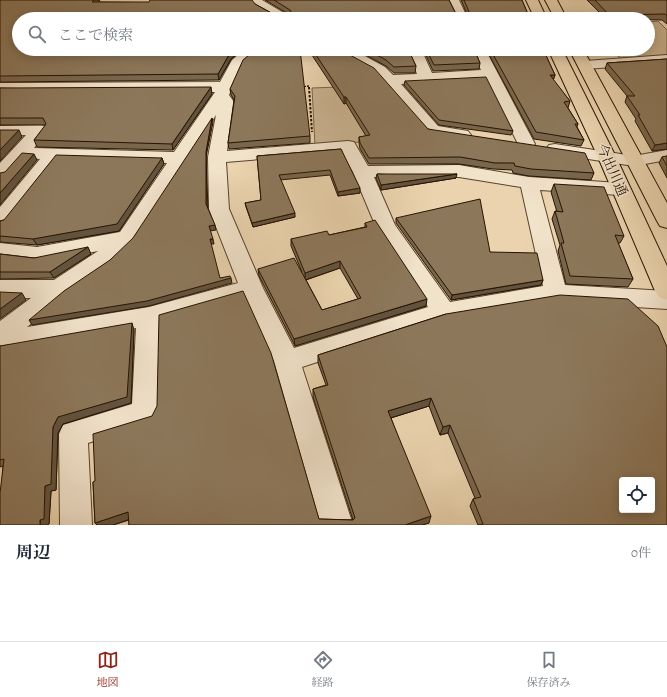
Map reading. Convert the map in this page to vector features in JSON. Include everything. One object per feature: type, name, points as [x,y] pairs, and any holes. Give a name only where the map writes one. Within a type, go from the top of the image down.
[{"type":"main road","points":[[532,0],[538,12]]},
{"type":"main road","points":[[551,0],[557,12]]},
{"type":"main road","name":"今出川通","points":[[558,56],[607,157],[620,189],[667,291]]},
{"type":"main road","name":"今出川通","points":[[580,56],[667,221]]},
{"type":"street","points":[[256,0],[260,5],[272,12]]},
{"type":"street","points":[[453,0],[459,12]]},
{"type":"street","points":[[0,335],[58,289],[103,258],[127,237],[223,91],[236,63],[245,56]]},
{"type":"street","points":[[355,56],[380,70],[433,130],[479,137]]},
{"type":"street","points":[[417,56],[426,77]]},
{"type":"street","points":[[481,56],[518,143],[634,161],[667,156]]},
{"type":"street","points":[[585,65],[667,59]]},
{"type":"street","points":[[390,80],[490,74]]},
{"type":"street","points":[[0,88],[223,91]]},
{"type":"street","points":[[223,91],[226,102],[217,157],[219,210],[252,288],[287,360],[337,525]]},
{"type":"street","points":[[0,131],[40,130],[0,174]]},
{"type":"street","points":[[217,157],[348,146],[362,172],[386,228],[444,312]]},
{"type":"street","points":[[20,153],[179,158]]},
{"type":"street","points":[[0,221],[52,154]]},
{"type":"street","points":[[362,172],[459,171],[529,183],[620,189]]},
{"type":"street","points":[[529,183],[556,293]]},
{"type":"street","points":[[0,251],[37,255],[127,237]]},
{"type":"street","points":[[0,342],[149,316],[252,288]]},
{"type":"street","points":[[0,289],[58,289]]},
{"type":"street","points":[[287,360],[444,312],[523,298],[556,293],[667,300]]},
{"type":"street","points":[[76,525],[73,434],[145,412],[149,316]]},
{"type":"path","points":[[294,87],[309,86],[313,149]]},
{"type":"shaded area","points":[[655,21],[658,21],[667,30],[667,55],[622,60],[618,56],[655,56]]},
{"type":"shaded area","points":[[392,85],[405,138],[315,146],[312,88]]},
{"type":"building","points":[[0,0],[94,0],[92,2],[149,2],[150,0],[252,0],[255,4],[270,12],[12,12],[12,56],[228,56],[218,74],[0,76]]},
{"type":"building","points":[[274,0],[449,0],[455,12],[291,12]]},
{"type":"building","points":[[464,0],[522,0],[527,12],[469,12]]},
{"type":"building","points":[[595,0],[667,0],[667,16],[665,14],[655,14],[655,12],[606,12]]},
{"type":"building","points":[[248,56],[301,56],[310,136],[228,143],[235,96],[230,89],[243,60]]},
{"type":"building","points":[[317,56],[352,56],[374,68],[428,129],[585,153],[594,173],[531,169],[515,166],[514,163],[495,163],[460,157],[369,158],[360,143],[359,137],[370,135],[346,97],[344,97]]},
{"type":"building","points":[[379,56],[411,56],[416,66],[394,67]]},
{"type":"building","points":[[430,56],[477,56],[480,63],[434,65]]},
{"type":"building","points":[[494,56],[546,56],[555,75],[550,75],[570,101],[564,102],[578,124],[575,124],[584,140],[536,132]]},
{"type":"building","points":[[667,59],[667,143],[655,145],[638,115],[640,115],[627,96],[635,96],[607,63]]},
{"type":"building","points":[[486,77],[513,131],[439,120],[405,81]]},
{"type":"building","points":[[211,87],[172,144],[34,140],[46,124],[43,118],[0,118],[0,88]]},
{"type":"building","points":[[212,118],[206,152],[206,204],[215,225],[209,226],[213,239],[210,239],[220,278],[230,276],[231,278],[147,301],[29,320],[64,291],[110,260],[133,238]]},
{"type":"building","points":[[0,130],[19,130],[0,150]]},
{"type":"building","points":[[341,149],[360,188],[338,192],[330,170],[279,175],[295,213],[252,223],[245,203],[261,200],[257,156]]},
{"type":"building","points":[[22,153],[34,154],[0,193],[0,173],[5,172]]},
{"type":"building","points":[[56,155],[162,158],[117,224],[33,239],[0,236],[0,221],[4,220]]},
{"type":"building","points":[[667,156],[667,166],[662,157]]},
{"type":"building","points":[[377,174],[457,174],[381,185]]},
{"type":"building","points":[[554,184],[604,187],[624,236],[615,235],[633,279],[570,276],[561,243],[564,243],[555,211],[563,212]]},
{"type":"building","points":[[480,199],[490,252],[537,253],[543,280],[452,295],[396,218]]},
{"type":"building","points":[[375,220],[427,299],[294,339],[258,269],[294,258],[322,310],[361,298],[340,261],[305,273],[291,239],[327,231],[329,235],[367,227],[365,223]]},
{"type":"building","points":[[88,247],[50,272],[0,272],[0,254],[34,258]]},
{"type":"building","points":[[243,291],[271,353],[319,519],[353,520],[355,518],[313,389],[328,385],[318,355],[446,314],[560,295],[628,299],[658,326],[667,347],[667,525],[478,525],[483,524],[473,499],[481,497],[450,425],[443,427],[431,398],[388,411],[431,516],[405,525],[129,525],[128,512],[95,523],[93,434],[152,416],[157,406],[159,315]]},
{"type":"building","points":[[0,292],[22,293],[0,309]]},
{"type":"building","points":[[132,323],[127,397],[58,417],[53,427],[51,484],[45,486],[44,519],[40,520],[40,525],[0,525],[0,493],[4,459],[0,460],[0,346]]}]
